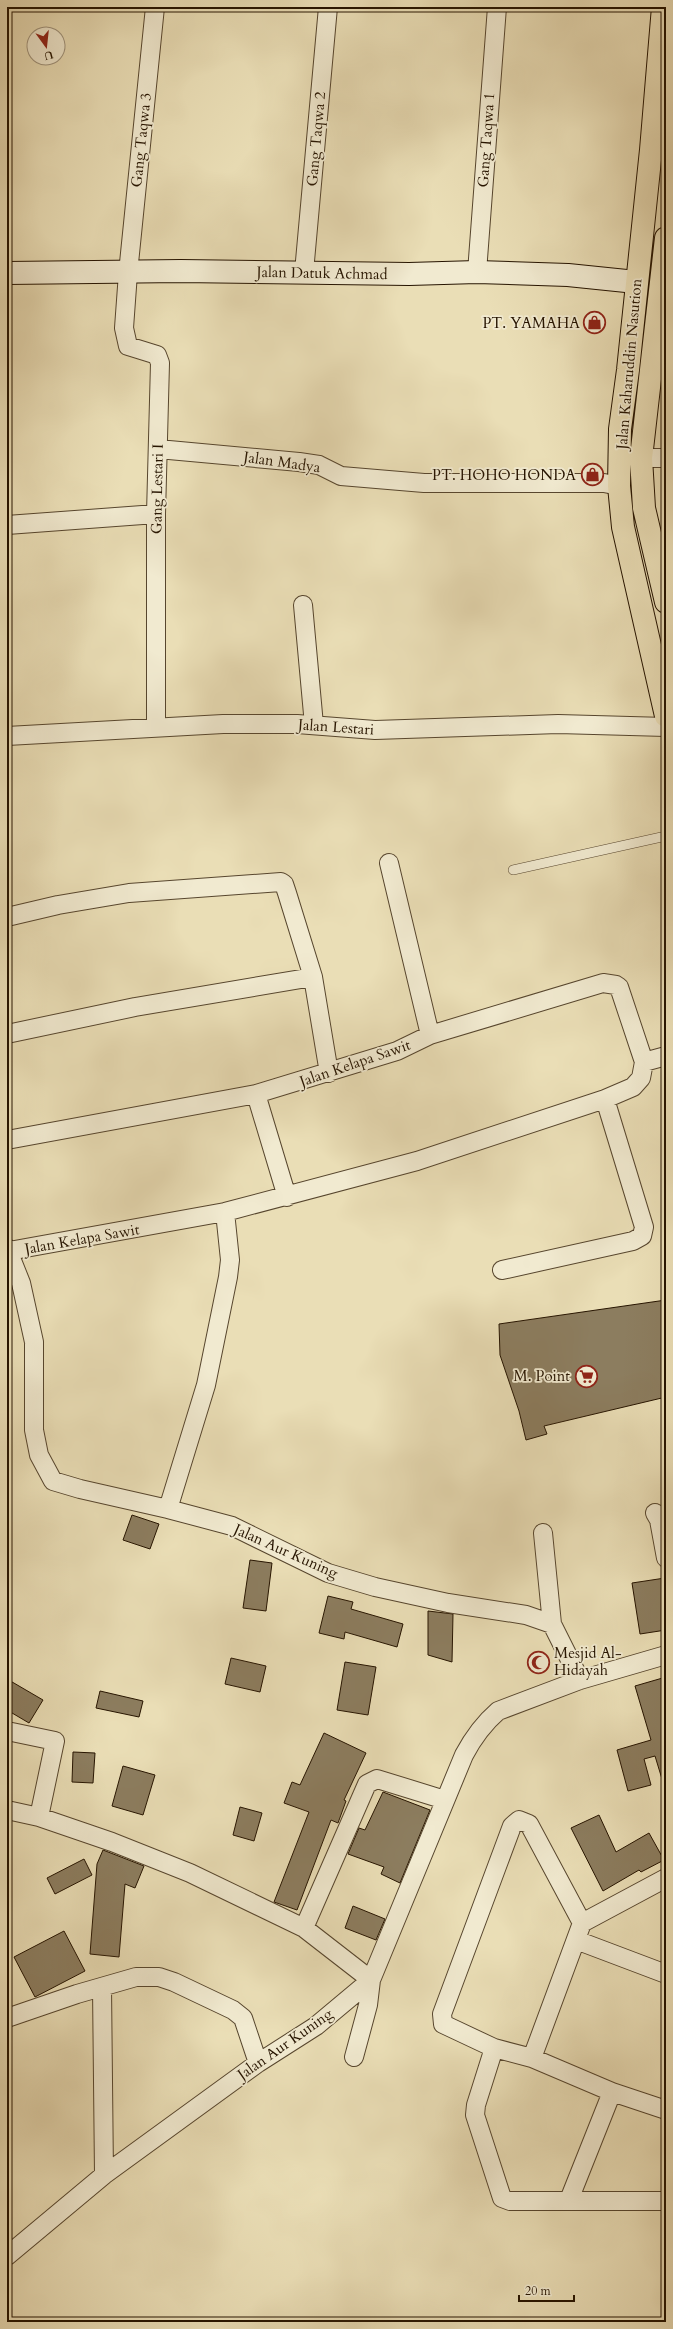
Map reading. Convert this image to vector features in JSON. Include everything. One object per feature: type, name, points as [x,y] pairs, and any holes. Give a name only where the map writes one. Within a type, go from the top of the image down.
[{"type":"highway","name":"Jalan Kaharuddin Nasution","points":[[663,7],[663,37],[636,282],[628,370],[620,429],[619,486],[622,527],[666,716]]},
{"type":"highway","name":"Jalan Kaharuddin Nasution","points":[[666,238],[660,333],[642,458],[644,508],[666,602]]},
{"type":"street","name":"Gang Taqwa 3","points":[[128,273],[155,7]]},
{"type":"street","name":"Gang Taqwa 2","points":[[304,272],[328,7]]},
{"type":"street","name":"Gang Taqwa 1","points":[[477,272],[497,7]]},
{"type":"street","name":"Jalan Datuk Achmad","points":[[7,273],[128,273],[181,271],[409,274],[477,272],[568,275],[636,282]]},
{"type":"street","name":"Gang Lestari I","points":[[128,273],[124,328],[127,343],[130,348],[157,355],[160,363],[156,514],[156,727]]},
{"type":"street","name":"Jalan Madya","points":[[158,449],[299,462],[327,468],[341,476],[424,483],[604,483],[619,486]]},
{"type":"street","points":[[642,458],[666,458]]},
{"type":"street","points":[[7,525],[156,514]]},
{"type":"street","points":[[303,605],[314,725]]},
{"type":"street","name":"Jalan Lestari","points":[[7,736],[223,724],[314,725],[375,730],[558,724],[666,726]]},
{"type":"street","points":[[389,863],[430,1035]]},
{"type":"street","points":[[7,917],[58,905],[129,893],[281,882],[284,884],[288,893],[313,978],[329,1073]]},
{"type":"street","points":[[7,1034],[135,1007],[313,978]]},
{"type":"street","name":"Jalan Kelapa Sawit","points":[[7,1140],[256,1094],[329,1073],[397,1051],[430,1035],[603,983],[611,983],[619,987],[644,1062],[641,1078],[638,1084],[605,1099],[417,1160],[287,1197],[225,1212],[8,1250]]},
{"type":"street","points":[[644,1062],[666,1056]]},
{"type":"street","points":[[256,1094],[287,1197]]},
{"type":"street","points":[[502,1270],[633,1241],[642,1236],[644,1227],[605,1099]]},
{"type":"street","points":[[168,1509],[206,1385],[228,1277],[230,1260],[225,1212]]},
{"type":"street","name":"Jalan Aur Kuning","points":[[8,1250],[14,1282],[34,1342],[34,1430],[39,1455],[53,1481],[67,1486],[168,1509],[232,1526],[314,1567],[375,1587],[448,1603],[526,1615],[552,1624]]},
{"type":"street","points":[[655,1513],[659,1520],[666,1558]]},
{"type":"street","points":[[542,1533],[552,1624],[580,1680]]},
{"type":"street","name":"Jalan Aur Kuning","points":[[7,2256],[104,2175],[258,2063],[316,2026],[371,1980],[464,1755],[472,1740],[498,1711],[580,1680],[666,1655]]},
{"type":"street","points":[[7,1731],[55,1741],[40,1817]]},
{"type":"street","points":[[304,1928],[367,1784],[377,1779],[445,1800]]},
{"type":"street","points":[[7,1810],[40,1817],[112,1842],[190,1873],[304,1928],[371,1980],[368,2005],[354,2056]]},
{"type":"street","points":[[582,1923],[530,1824],[519,1820],[515,1822],[512,1826],[442,2019],[447,2027],[494,2048],[532,2058],[612,2092],[666,2110]]},
{"type":"street","points":[[532,2058],[582,1923],[666,1878]]},
{"type":"street","points":[[576,1940],[662,1969]]},
{"type":"street","points":[[7,2018],[77,1994],[136,1977],[159,1977],[174,1982],[233,2010],[243,2018],[247,2026],[258,2063]]},
{"type":"street","points":[[102,1987],[104,2175]]},
{"type":"street","points":[[494,2048],[476,2105],[475,2115],[500,2195],[510,2201],[666,2200]]},
{"type":"street","points":[[569,2200],[612,2092]]},
{"type":"lane","points":[[513,870],[666,836]]},
{"type":"building","name":"M. Point","points":[[666,1300],[666,1397],[544,1426],[547,1434],[526,1440],[519,1411],[500,1355],[499,1324]]},
{"type":"building","points":[[132,1515],[159,1524],[150,1549],[123,1540]]},
{"type":"building","points":[[250,1560],[272,1563],[266,1611],[243,1608]]},
{"type":"building","points":[[665,1578],[666,1630],[640,1634],[632,1583]]},
{"type":"building","points":[[328,1596],[353,1602],[351,1609],[403,1624],[397,1647],[345,1632],[344,1639],[319,1633]]},
{"type":"building","points":[[428,1611],[453,1614],[452,1662],[428,1655]]},
{"type":"building","points":[[231,1658],[266,1666],[260,1692],[225,1684]]},
{"type":"building","points":[[345,1662],[376,1667],[368,1715],[337,1710]]},
{"type":"building","points":[[666,1677],[666,1778],[662,1779],[655,1756],[644,1759],[651,1785],[628,1791],[617,1750],[651,1740],[635,1686]]},
{"type":"building","points":[[7,1679],[43,1700],[29,1723],[7,1710]]},
{"type":"building","points":[[100,1691],[143,1701],[139,1717],[96,1708]]},
{"type":"building","points":[[324,1733],[366,1753],[344,1800],[346,1801],[338,1823],[331,1820],[297,1910],[274,1902],[309,1812],[284,1803],[292,1782],[300,1785]]},
{"type":"building","points":[[73,1752],[95,1753],[93,1783],[72,1782]]},
{"type":"building","points":[[123,1766],[155,1775],[143,1815],[112,1806]]},
{"type":"building","points":[[383,1792],[430,1810],[400,1883],[381,1874],[384,1867],[348,1854],[359,1828],[365,1830]]},
{"type":"building","points":[[240,1807],[262,1813],[254,1841],[233,1835]]},
{"type":"building","points":[[599,1815],[616,1852],[649,1833],[664,1860],[641,1872],[639,1870],[603,1891],[571,1828]]},
{"type":"building","points":[[103,1850],[144,1866],[135,1888],[125,1884],[119,1957],[90,1954],[97,1864]]},
{"type":"building","points":[[84,1859],[92,1875],[55,1894],[47,1878]]},
{"type":"building","points":[[353,1906],[385,1919],[376,1940],[345,1928]]},
{"type":"building","points":[[64,1931],[85,1971],[35,1997],[14,1957]]},
{"type":"place","name":"PT. YAMAHA","points":[[595,323]]},
{"type":"place","name":"PT. HOHO HONDA","points":[[592,475]]},
{"type":"place","name":"M. Point","points":[[586,1376]]},
{"type":"place","name":"Mesjid Al- Hidayah","points":[[538,1662]]}]
